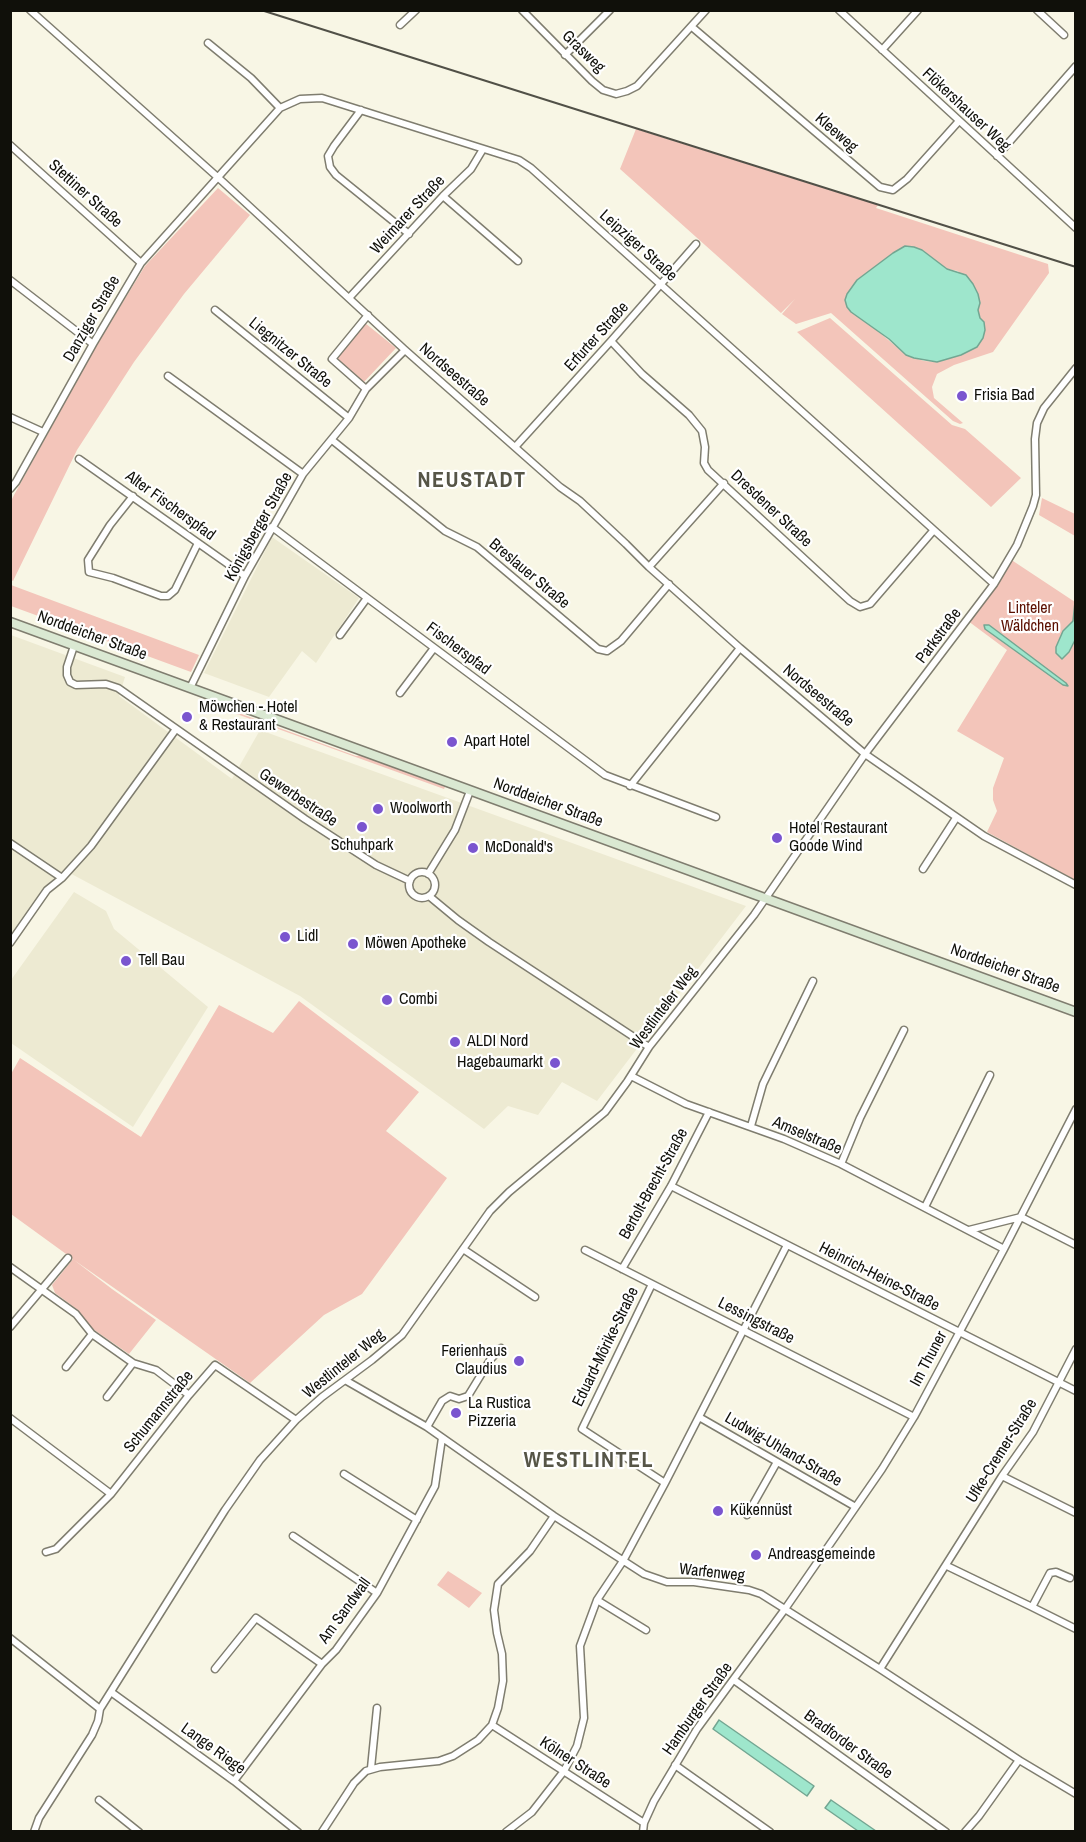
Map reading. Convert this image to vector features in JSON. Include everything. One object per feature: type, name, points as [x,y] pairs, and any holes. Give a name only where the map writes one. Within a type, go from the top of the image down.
[{"type":"main road","name":"Norddeicher Straße","points":[[10,622],[1076,1012]]},
{"type":"street","name":"Nordseestraße","points":[[30,10],[218,178],[405,350],[626,544],[740,648],[865,754],[984,836],[1076,885]]},
{"type":"street","points":[[400,25],[416,10]]},
{"type":"street","name":"Grasweg","points":[[522,10],[592,81],[603,90],[616,94],[637,86],[706,10]]},
{"type":"street","points":[[565,55],[610,10]]},
{"type":"street","name":"Flökershauser Weg","points":[[839,10],[1076,228]]},
{"type":"street","points":[[882,50],[918,10]]},
{"type":"street","points":[[1037,11],[1064,35]]},
{"type":"street","name":"Kleeweg","points":[[692,27],[880,187],[892,190],[907,179],[959,121]]},
{"type":"street","points":[[208,43],[251,78],[280,108],[218,178]]},
{"type":"street","points":[[997,156],[1076,66]]},
{"type":"street","name":"Leipziger Straße","points":[[280,108],[300,99],[322,98],[519,160],[531,168],[994,584]]},
{"type":"street","points":[[361,110],[333,146],[328,156],[330,167],[336,175],[409,234]]},
{"type":"street","name":"Stettiner Straße","points":[[10,145],[141,263]]},
{"type":"street","name":"Weimarer Straße","points":[[349,298],[471,169],[483,150]]},
{"type":"street","name":"Danziger Straße","points":[[10,489],[141,263],[218,178]]},
{"type":"street","points":[[443,196],[518,261]]},
{"type":"street","name":"Erfurter Straße","points":[[516,447],[696,244]]},
{"type":"street","points":[[10,280],[93,344]]},
{"type":"street","name":"Liegnitzer Straße","points":[[215,310],[349,418]]},
{"type":"street","points":[[366,389],[332,359],[368,315]]},
{"type":"street","name":"Dresdener Straße","points":[[611,341],[642,374],[689,415],[702,431],[705,447],[704,463],[708,470],[850,601],[860,607],[870,604],[933,531]]},
{"type":"street","name":"Königsberger Straße","points":[[190,688],[245,576],[303,474],[349,418],[366,389],[405,350]]},
{"type":"street","name":"Parkstraße","points":[[765,898],[865,754],[994,584],[1017,545],[1036,495],[1037,423],[1044,408],[1076,368]]},
{"type":"street","points":[[168,376],[303,474]]},
{"type":"street","points":[[10,417],[43,432]]},
{"type":"street","name":"Breslauer Straße","points":[[332,440],[445,531],[477,547],[598,649],[607,651],[621,641],[669,585]]},
{"type":"street","name":"Alter Fischerspfad","points":[[79,459],[245,576]]},
{"type":"street","points":[[649,567],[724,483]]},
{"type":"street","points":[[134,496],[110,525],[88,560],[89,572],[113,578],[161,597],[168,596],[175,590],[198,543]]},
{"type":"street","name":"Fischerspfad","points":[[272,527],[605,775],[716,817]]},
{"type":"street","points":[[340,635],[367,598]]},
{"type":"street","name":"Gewerbestraße","points":[[74,646],[67,667],[70,682],[76,686],[106,684],[118,688],[363,858],[410,881],[410,890],[415,896],[423,898],[429,896],[483,938],[649,1047]]},
{"type":"street","points":[[400,693],[434,648]]},
{"type":"street","points":[[630,786],[740,648]]},
{"type":"street","points":[[10,944],[47,890],[62,878],[91,846],[176,729]]},
{"type":"street","points":[[428,874],[455,830],[470,791]]},
{"type":"street","points":[[923,869],[956,818]]},
{"type":"street","points":[[10,843],[62,878]]},
{"type":"street","points":[[410,881],[417,873],[428,874],[435,885],[429,896]]},
{"type":"street","name":"Westlinteler Weg","points":[[34,1832],[39,1818],[92,1735],[100,1709],[225,1510],[260,1460],[296,1420],[402,1335],[490,1211],[527,1175],[605,1112],[649,1047],[765,898]]},
{"type":"street","points":[[751,1126],[763,1084],[813,981]]},
{"type":"street","points":[[841,1164],[860,1118],[904,1030]]},
{"type":"street","points":[[925,1207],[990,1075]]},
{"type":"street","name":"Amselstraße","points":[[631,1076],[686,1104],[751,1126],[841,1164],[1004,1249]]},
{"type":"street","name":"Im Thuner","points":[[785,1609],[854,1506],[882,1469],[914,1417],[1076,1109]]},
{"type":"street","name":"Bertolt-Brecht-Straße","points":[[622,1269],[671,1186],[709,1112]]},
{"type":"street","name":"Heinrich-Heine-Straße","points":[[671,1186],[1076,1391]]},
{"type":"street","points":[[969,1230],[1021,1216],[1076,1245]]},
{"type":"street","points":[[506,1832],[532,1812],[564,1771],[577,1746],[584,1718],[580,1646],[597,1600],[623,1561],[665,1483],[787,1245]]},
{"type":"street","points":[[463,1249],[534,1297]]},
{"type":"street","name":"Lessingstraße","points":[[585,1250],[914,1417]]},
{"type":"street","points":[[10,1328],[68,1258]]},
{"type":"street","points":[[10,1267],[76,1314],[92,1334],[133,1364],[156,1370],[189,1395]]},
{"type":"street","name":"Eduard-Mörike-Straße","points":[[652,1284],[582,1429],[665,1483]]},
{"type":"street","points":[[66,1367],[92,1334]]},
{"type":"street","points":[[427,1427],[442,1401],[450,1396],[459,1399],[468,1396],[489,1360],[501,1348]]},
{"type":"street","name":"Ufke-Cremer-Straße","points":[[880,1669],[1002,1476],[1033,1432],[1076,1349]]},
{"type":"street","points":[[107,1397],[133,1364]]},
{"type":"street","name":"Schumannstraße","points":[[46,1552],[56,1549],[111,1494],[215,1365],[296,1420]]},
{"type":"street","name":"Warfenweg","points":[[345,1380],[427,1427],[554,1516],[644,1574],[667,1581],[694,1582],[749,1590],[760,1594],[1076,1794]]},
{"type":"street","name":"Ludwig-Uhland-Straße","points":[[699,1417],[854,1506]]},
{"type":"street","points":[[10,1418],[111,1494]]},
{"type":"street","name":"Am Sandwall","points":[[234,1781],[322,1664],[336,1650],[377,1593],[435,1486],[442,1438]]},
{"type":"street","points":[[747,1515],[777,1462]]},
{"type":"street","points":[[344,1474],[417,1520]]},
{"type":"street","points":[[1002,1476],[1076,1513]]},
{"type":"street","points":[[322,1832],[354,1783],[371,1768],[442,1761],[478,1740],[492,1725],[503,1681],[502,1654],[494,1610],[498,1584],[530,1551],[554,1516]]},
{"type":"street","points":[[293,1536],[377,1593]]},
{"type":"street","points":[[947,1566],[1076,1629]]},
{"type":"street","points":[[1032,1607],[1050,1573],[1056,1572],[1070,1578]]},
{"type":"street","points":[[597,1600],[646,1630]]},
{"type":"street","name":"Hamburger Straße","points":[[644,1832],[644,1823],[654,1801],[697,1729],[785,1609]]},
{"type":"street","points":[[215,1669],[256,1617],[322,1664]]},
{"type":"street","points":[[10,1638],[100,1709]]},
{"type":"street","name":"Bradforder Straße","points":[[734,1680],[946,1832]]},
{"type":"street","name":"Lange Riege","points":[[111,1692],[234,1781],[298,1832]]},
{"type":"street","points":[[371,1768],[377,1708]]},
{"type":"street","name":"Kölner Straße","points":[[492,1725],[644,1823]]},
{"type":"street","points":[[965,1832],[1019,1760]]},
{"type":"street","points":[[675,1765],[770,1832]]},
{"type":"street","points":[[99,1800],[139,1832]]},
{"type":"shaded area","points":[[905,246],[922,250],[947,269],[966,275],[973,284],[978,294],[980,303],[978,310],[985,330],[977,347],[961,355],[937,362],[914,358],[906,355],[847,307],[845,300],[847,294],[857,280]]},
{"type":"shaded area","points":[[272,537],[359,598],[316,663],[302,651],[269,697],[204,673]]},
{"type":"shaded area","points":[[1075,602],[1075,640],[1069,652],[1062,659],[1056,653],[1056,647],[1063,631],[1073,621]]},
{"type":"shaded area","points":[[984,625],[989,625],[1068,686],[1063,685],[985,629]]},
{"type":"shaded area","points":[[11,635],[125,677],[119,696],[232,779],[260,730],[746,906],[597,1101],[562,1082],[538,1115],[508,1106],[484,1129],[300,996],[64,870],[44,888],[11,936]]},
{"type":"shaded area","points":[[74,892],[106,911],[114,929],[208,1007],[133,1127],[11,1043],[11,980]]},
{"type":"shaded area","points":[[719,1720],[814,1786],[807,1796],[713,1729]]},
{"type":"shaded area","points":[[831,1800],[876,1831],[858,1831],[825,1808]]},
{"type":"green space","points":[[636,129],[878,205],[876,208],[1048,264],[1049,273],[993,352],[954,365],[937,374],[932,387],[934,398],[963,423],[960,424],[953,421],[831,313],[796,324],[782,314],[795,299],[781,313],[620,169]],"holes":[[[922,250],[947,269],[958,271],[980,303],[978,310],[984,323],[977,347],[961,355],[937,362],[924,361],[906,355],[866,321],[862,277],[876,266]]]},
{"type":"green space","points":[[218,188],[250,215],[184,294],[134,362],[77,450],[13,581],[11,580],[10,503],[14,495],[96,346],[145,266]]},
{"type":"green space","points":[[830,318],[952,425],[965,429],[1021,478],[991,507],[797,332]]},
{"type":"green space","points":[[365,323],[396,348],[363,383],[335,358]]},
{"type":"green space","points":[[1042,498],[1075,514],[1075,536],[1039,515]]},
{"type":"green space","name":"Linteler Wäldchen","points":[[1010,559],[1075,602],[1075,880],[987,832],[997,811],[993,800],[993,788],[1004,758],[957,731],[1007,650],[968,621]]},
{"type":"green space","points":[[11,585],[199,655],[191,672],[11,606]]},
{"type":"green space","points":[[234,713],[445,787],[444,789]]},
{"type":"green space","points":[[299,1001],[419,1092],[386,1131],[447,1178],[362,1294],[324,1315],[250,1383],[74,1260],[156,1320],[129,1354],[90,1327],[78,1310],[55,1293],[52,1285],[73,1259],[11,1214],[11,1074],[20,1058],[141,1137],[219,1005],[273,1033]]},
{"type":"green space","points":[[448,1571],[482,1593],[469,1608],[437,1585]]},
{"type":"railway","points":[[261,10],[1076,267]]},
{"type":"place","name":"Frisia Bad","points":[[962,396]]},
{"type":"place","name":"Möwchen - Hotel & Restaurant","points":[[187,717]]},
{"type":"place","name":"Apart Hotel","points":[[452,742]]},
{"type":"place","name":"Woolworth","points":[[378,809]]},
{"type":"place","name":"Schuhpark","points":[[362,827]]},
{"type":"place","name":"Hotel Restaurant Goode Wind","points":[[777,838]]},
{"type":"place","name":"McDonald's","points":[[473,848]]},
{"type":"place","name":"Lidl","points":[[285,937]]},
{"type":"place","name":"Möwen Apotheke","points":[[353,944]]},
{"type":"place","name":"Tell Bau","points":[[126,961]]},
{"type":"place","name":"Combi","points":[[387,1000]]},
{"type":"place","name":"ALDI Nord","points":[[455,1042]]},
{"type":"place","name":"Hagebaumarkt","points":[[555,1063]]},
{"type":"place","name":"Ferienhaus Claudius","points":[[519,1361]]},
{"type":"place","name":"La Rustica Pizzeria","points":[[456,1413]]},
{"type":"place","name":"Kükennüst","points":[[718,1511]]},
{"type":"place","name":"Andreasgemeinde","points":[[756,1555]]},
{"type":"district","name":"NEUSTADT","points":[[472,481]]},
{"type":"district","name":"WESTLINTEL","points":[[589,1461]]}]
